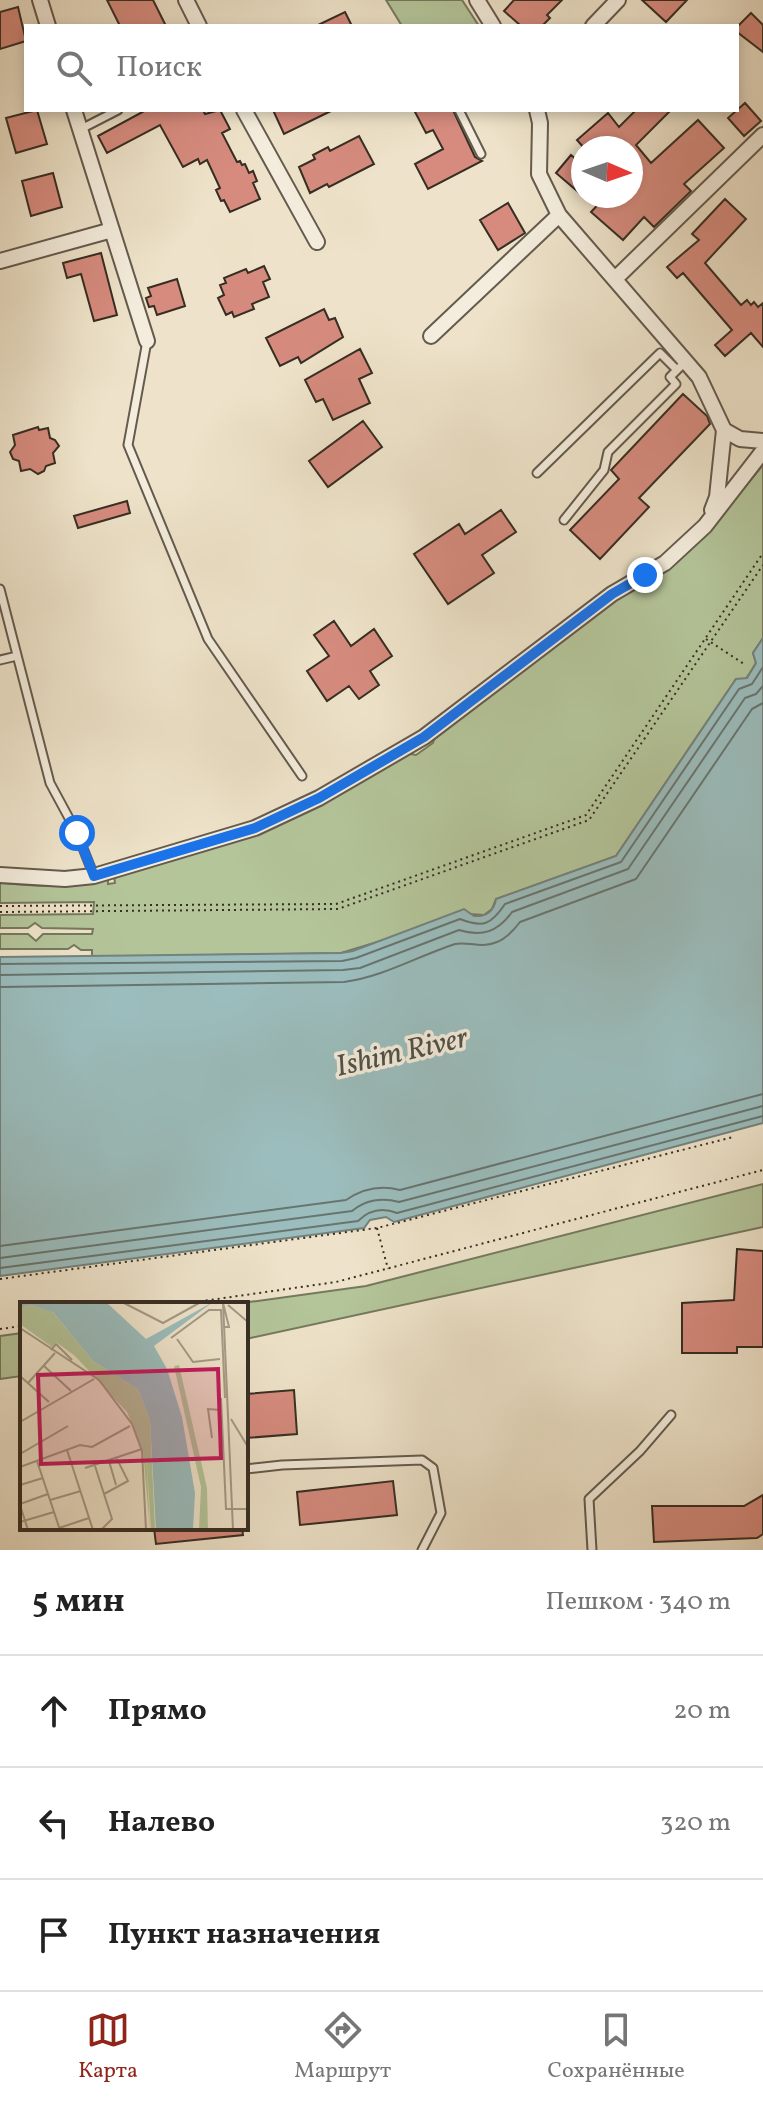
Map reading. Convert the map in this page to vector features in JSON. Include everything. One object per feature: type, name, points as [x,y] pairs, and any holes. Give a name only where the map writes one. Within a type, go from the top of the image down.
[{"type":"street","points":[[40,0],[47,24]]},
{"type":"street","points":[[186,0],[198,24]]},
{"type":"street","points":[[477,0],[492,24]]},
{"type":"street","points":[[595,24],[618,0]]},
{"type":"street","points":[[75,112],[147,341]]},
{"type":"street","points":[[245,112],[317,242]]},
{"type":"street","points":[[537,112],[539,174],[559,215],[615,279],[681,366],[699,377],[724,430],[717,497],[705,526]]},
{"type":"street","points":[[615,279],[763,135]]},
{"type":"street","points":[[431,336],[559,215]]},
{"type":"street","points":[[0,261],[112,230]]},
{"type":"street","points":[[724,430],[740,439],[763,441]]},
{"type":"street","points":[[0,875],[65,879],[94,876],[255,828],[319,798],[424,737],[612,594],[665,563],[705,526],[763,451]]},
{"type":"lane","points":[[80,129],[114,112]]},
{"type":"lane","points":[[460,112],[481,154]]},
{"type":"lane","points":[[147,341],[128,445],[208,639],[302,776]]},
{"type":"lane","points":[[537,473],[660,353],[681,366],[670,377],[676,384],[608,452],[604,470],[564,520]]},
{"type":"lane","points":[[0,589],[50,783],[77,833],[94,876]]},
{"type":"lane","points":[[0,660],[17,656]]},
{"type":"lane","points":[[592,1550],[589,1499],[640,1451],[671,1415]]},
{"type":"lane","points":[[248,1469],[422,1460],[433,1468],[441,1513],[422,1550]]},
{"type":"path","points":[[0,906],[336,904],[586,815],[763,553]]},
{"type":"path","points":[[0,912],[338,909],[589,820],[763,565]]},
{"type":"path","points":[[705,639],[744,664]]},
{"type":"path","points":[[0,1279],[377,1227],[733,1137]]},
{"type":"path","points":[[196,1302],[336,1282],[763,1170]]},
{"type":"path","points":[[377,1227],[388,1269]]},
{"type":"path","points":[[0,1329],[20,1326]]},
{"type":"green space","points":[[386,0],[462,0],[478,24],[401,24]]},
{"type":"green space","points":[[763,465],[763,638],[753,653],[756,663],[746,679],[736,679],[616,856],[496,899],[492,909],[484,915],[469,914],[341,953],[92,957],[92,950],[81,950],[74,945],[68,949],[0,949],[0,934],[28,934],[36,941],[43,934],[92,934],[93,929],[42,928],[35,923],[28,928],[0,928],[0,915],[93,914],[94,902],[0,903],[0,883],[67,886],[108,878],[108,884],[115,883],[114,876],[272,827],[405,753],[416,755],[433,743],[436,733],[606,606],[685,554],[704,537]]},
{"type":"green space","points":[[763,1184],[763,1227],[248,1339],[248,1302],[366,1286]]},
{"type":"green space","points":[[20,1333],[20,1376],[0,1379],[0,1336]]},
{"type":"water","name":"Ishim River","points":[[763,638],[763,1123],[394,1222],[386,1217],[370,1220],[364,1228],[0,1276],[0,957],[341,953],[464,909],[474,916],[486,914],[496,899],[616,856],[736,679],[747,678],[756,663],[753,653]]},
{"type":"building","points":[[107,0],[153,0],[165,24],[119,24]]},
{"type":"building","points":[[514,0],[562,0],[547,15],[550,18],[544,24],[519,24],[504,11]]},
{"type":"building","points":[[642,0],[687,0],[666,22]]},
{"type":"building","points":[[18,7],[24,42],[0,49],[0,12]]},
{"type":"building","points":[[345,12],[351,24],[320,24]]},
{"type":"building","points":[[751,13],[763,25],[763,52],[739,34],[739,25]]},
{"type":"building","points":[[745,103],[761,121],[744,136],[728,118],[739,112]]},
{"type":"building","points":[[38,112],[47,144],[16,153],[6,118]]},
{"type":"building","points":[[142,112],[221,112],[230,129],[222,133],[237,162],[245,164],[249,173],[253,171],[257,181],[253,183],[260,199],[230,212],[216,190],[220,188],[207,160],[200,164],[198,159],[183,167],[160,125],[107,153],[98,136]]},
{"type":"building","points":[[274,112],[329,112],[284,134]]},
{"type":"building","points":[[415,112],[454,112],[475,157],[482,161],[428,189],[415,164],[443,149],[433,130],[426,133]]},
{"type":"building","points":[[634,112],[669,112],[643,138],[582,136],[608,113],[619,127]]},
{"type":"building","points":[[698,120],[724,148],[684,184],[691,191],[654,227],[644,217],[623,240],[591,212],[595,208],[643,208],[643,153],[651,163]]},
{"type":"building","points":[[359,136],[374,164],[310,193],[299,167],[315,159],[313,155],[328,147],[330,151]]},
{"type":"building","points":[[571,155],[571,186],[556,173]]},
{"type":"building","points":[[53,173],[62,207],[31,216],[22,181]]},
{"type":"building","points":[[725,199],[746,219],[705,263],[741,305],[747,300],[758,307],[763,303],[763,347],[751,333],[725,356],[715,345],[732,330],[683,273],[677,278],[667,267],[699,240],[692,234]]},
{"type":"building","points":[[508,203],[525,233],[498,250],[480,220]]},
{"type":"building","points":[[101,253],[117,315],[94,321],[81,274],[67,278],[63,263]]},
{"type":"building","points":[[264,266],[270,279],[263,282],[269,297],[252,304],[254,309],[234,317],[232,312],[226,315],[218,298],[224,295],[220,285],[226,283],[224,278]]},
{"type":"building","points":[[177,279],[185,306],[157,315],[146,298],[151,296],[148,288]]},
{"type":"building","points":[[324,309],[329,320],[335,318],[343,337],[301,363],[298,357],[280,366],[266,338]]},
{"type":"building","points":[[360,349],[372,373],[359,379],[370,403],[333,420],[323,399],[316,402],[305,380]]},
{"type":"building","points":[[683,394],[707,416],[710,424],[639,498],[649,507],[600,559],[570,530],[619,479],[611,470]]},
{"type":"building","points":[[363,421],[382,447],[328,487],[309,461]]},
{"type":"building","points":[[38,427],[39,430],[48,428],[50,438],[59,446],[53,453],[55,463],[38,474],[30,469],[21,471],[19,461],[13,459],[10,452],[15,445],[13,435]]},
{"type":"building","points":[[127,501],[130,513],[78,528],[74,516]]},
{"type":"building","points":[[501,510],[516,532],[482,555],[494,573],[448,604],[414,554],[459,524],[465,534]]},
{"type":"building","points":[[334,621],[351,646],[374,629],[392,656],[370,671],[379,685],[359,699],[349,686],[327,701],[307,671],[329,656],[314,635]]},
{"type":"building","points":[[737,1249],[763,1251],[763,1347],[737,1347],[737,1353],[682,1353],[682,1303],[734,1300]]},
{"type":"building","points":[[294,1390],[297,1434],[248,1438],[248,1394]]},
{"type":"building","points":[[393,1481],[397,1515],[300,1525],[297,1492]]},
{"type":"building","points":[[763,1495],[763,1534],[757,1538],[654,1542],[652,1506],[744,1506]]},
{"type":"building","points":[[154,1530],[242,1530],[243,1535],[156,1544]]},
{"type":"route","points":[[77,833],[94,876],[286,816],[424,737],[612,594],[645,575]]}]
